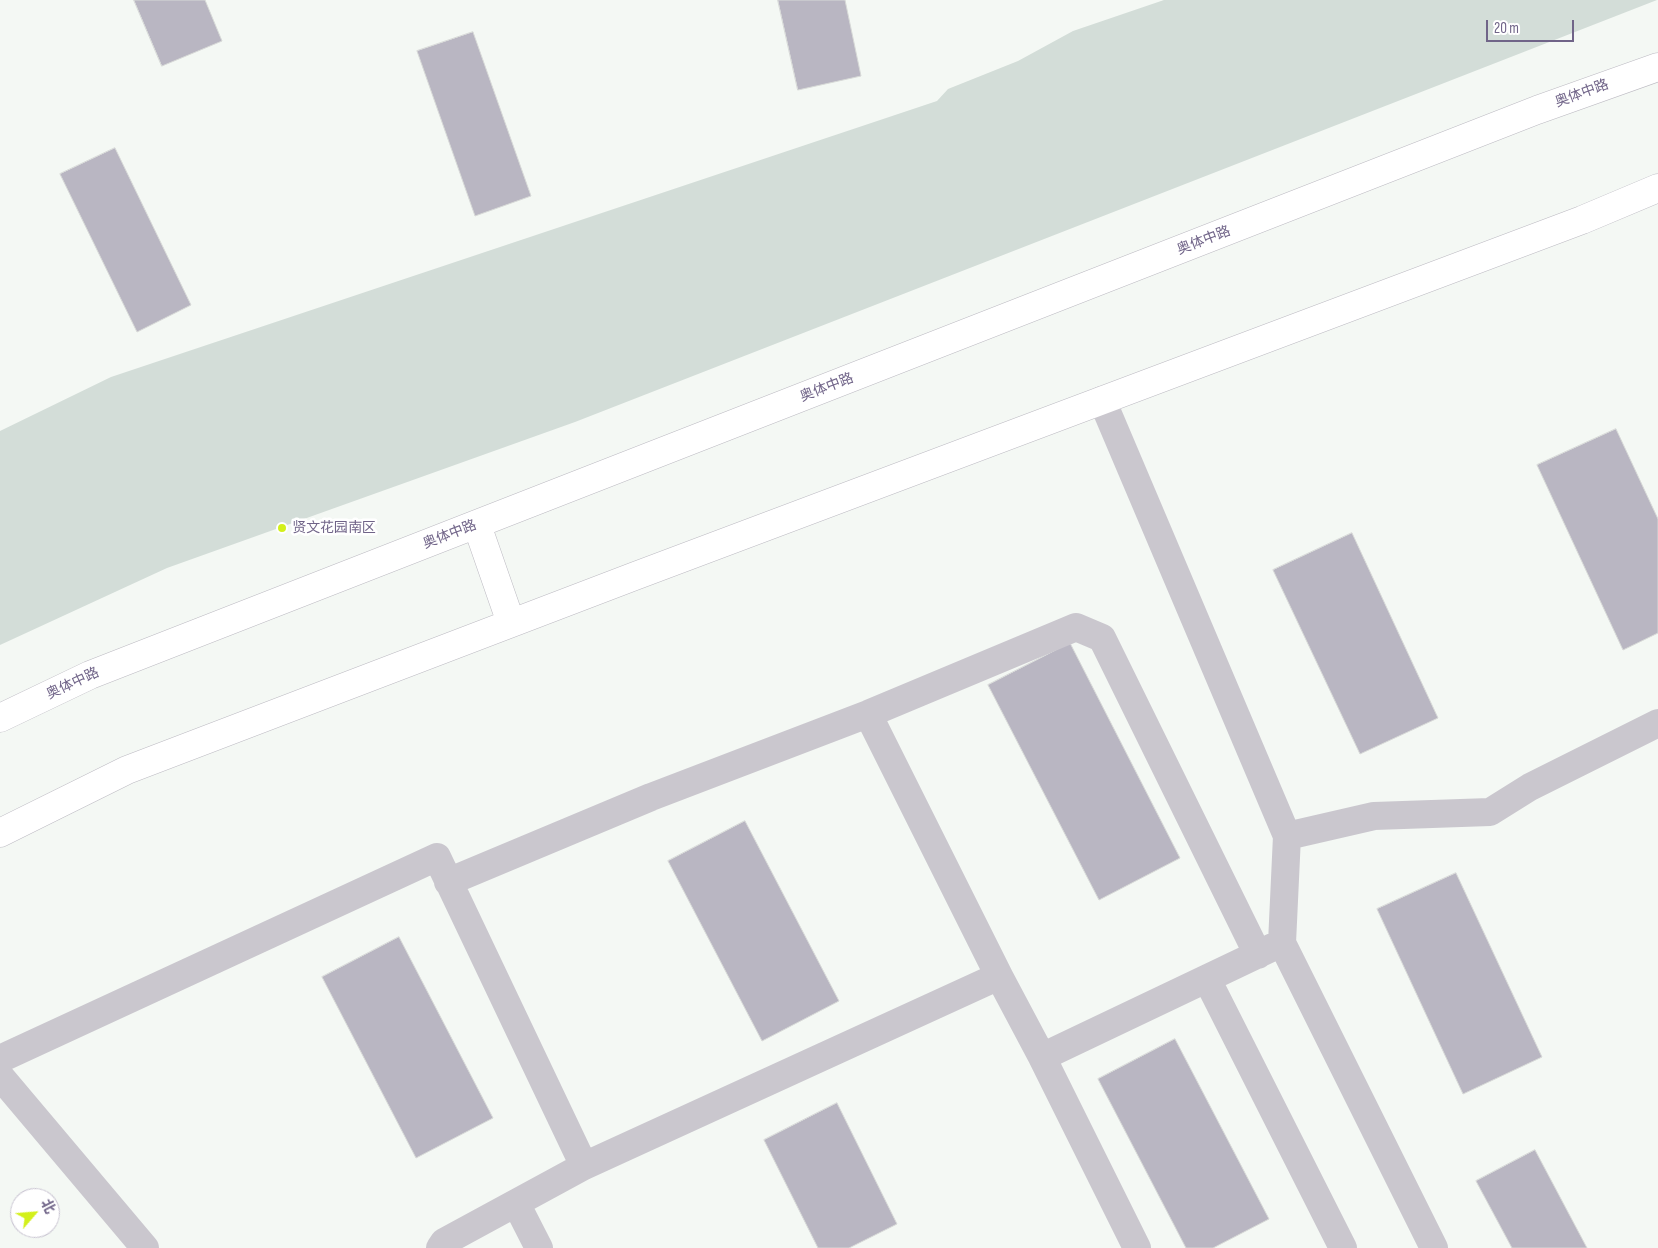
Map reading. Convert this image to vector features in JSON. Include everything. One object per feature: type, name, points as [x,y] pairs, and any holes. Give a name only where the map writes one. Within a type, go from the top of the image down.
[{"type":"main road","name":"奥体中路","points":[[0,718],[90,675],[1537,110],[1658,67]]},
{"type":"main road","points":[[0,833],[127,770],[1582,220],[1658,188]]},
{"type":"main road","points":[[477,525],[512,623]]},
{"type":"street","points":[[1102,400],[1287,836],[1270,949]]},
{"type":"street","points":[[448,882],[651,797],[868,714],[1076,627],[1102,638],[1434,1248]]},
{"type":"street","points":[[868,714],[1137,1248]]},
{"type":"street","points":[[1287,836],[1374,816],[1490,812],[1530,787],[1658,723]]},
{"type":"street","points":[[0,1059],[437,857],[584,1166]]},
{"type":"street","points":[[1042,1057],[1270,949]]},
{"type":"street","points":[[440,1248],[444,1242],[584,1166],[999,976]]},
{"type":"street","points":[[1207,979],[1343,1248]]},
{"type":"street","points":[[0,1076],[145,1248]]},
{"type":"street","points":[[516,1203],[539,1248]]},
{"type":"shaded area","points":[[1164,0],[1657,0],[575,422],[167,568],[0,645],[0,431],[111,377],[937,101],[948,89],[1018,61],[1073,31]]},
{"type":"building","points":[[134,0],[205,0],[222,41],[162,66]]},
{"type":"building","points":[[778,0],[845,0],[861,76],[798,90]]},
{"type":"building","points":[[473,32],[531,196],[475,216],[417,51]]},
{"type":"building","points":[[115,148],[191,305],[137,332],[60,174]]},
{"type":"building","points":[[1616,429],[1658,519],[1658,633],[1623,650],[1537,465]]},
{"type":"building","points":[[1352,533],[1438,718],[1360,754],[1273,570]]},
{"type":"building","points":[[1070,643],[1180,858],[1099,900],[988,685]]},
{"type":"building","points":[[745,821],[839,1001],[762,1041],[668,861]]},
{"type":"building","points":[[1456,873],[1542,1057],[1463,1094],[1377,909]]},
{"type":"building","points":[[399,937],[493,1118],[416,1158],[322,977]]},
{"type":"building","points":[[1175,1039],[1269,1219],[1213,1248],[1186,1248],[1098,1079]]},
{"type":"building","points":[[837,1103],[897,1224],[849,1248],[818,1248],[764,1140]]},
{"type":"building","points":[[1535,1150],[1587,1248],[1512,1248],[1476,1181]]},
{"type":"place","name":"贤文花园南区","points":[[282,528]]}]
